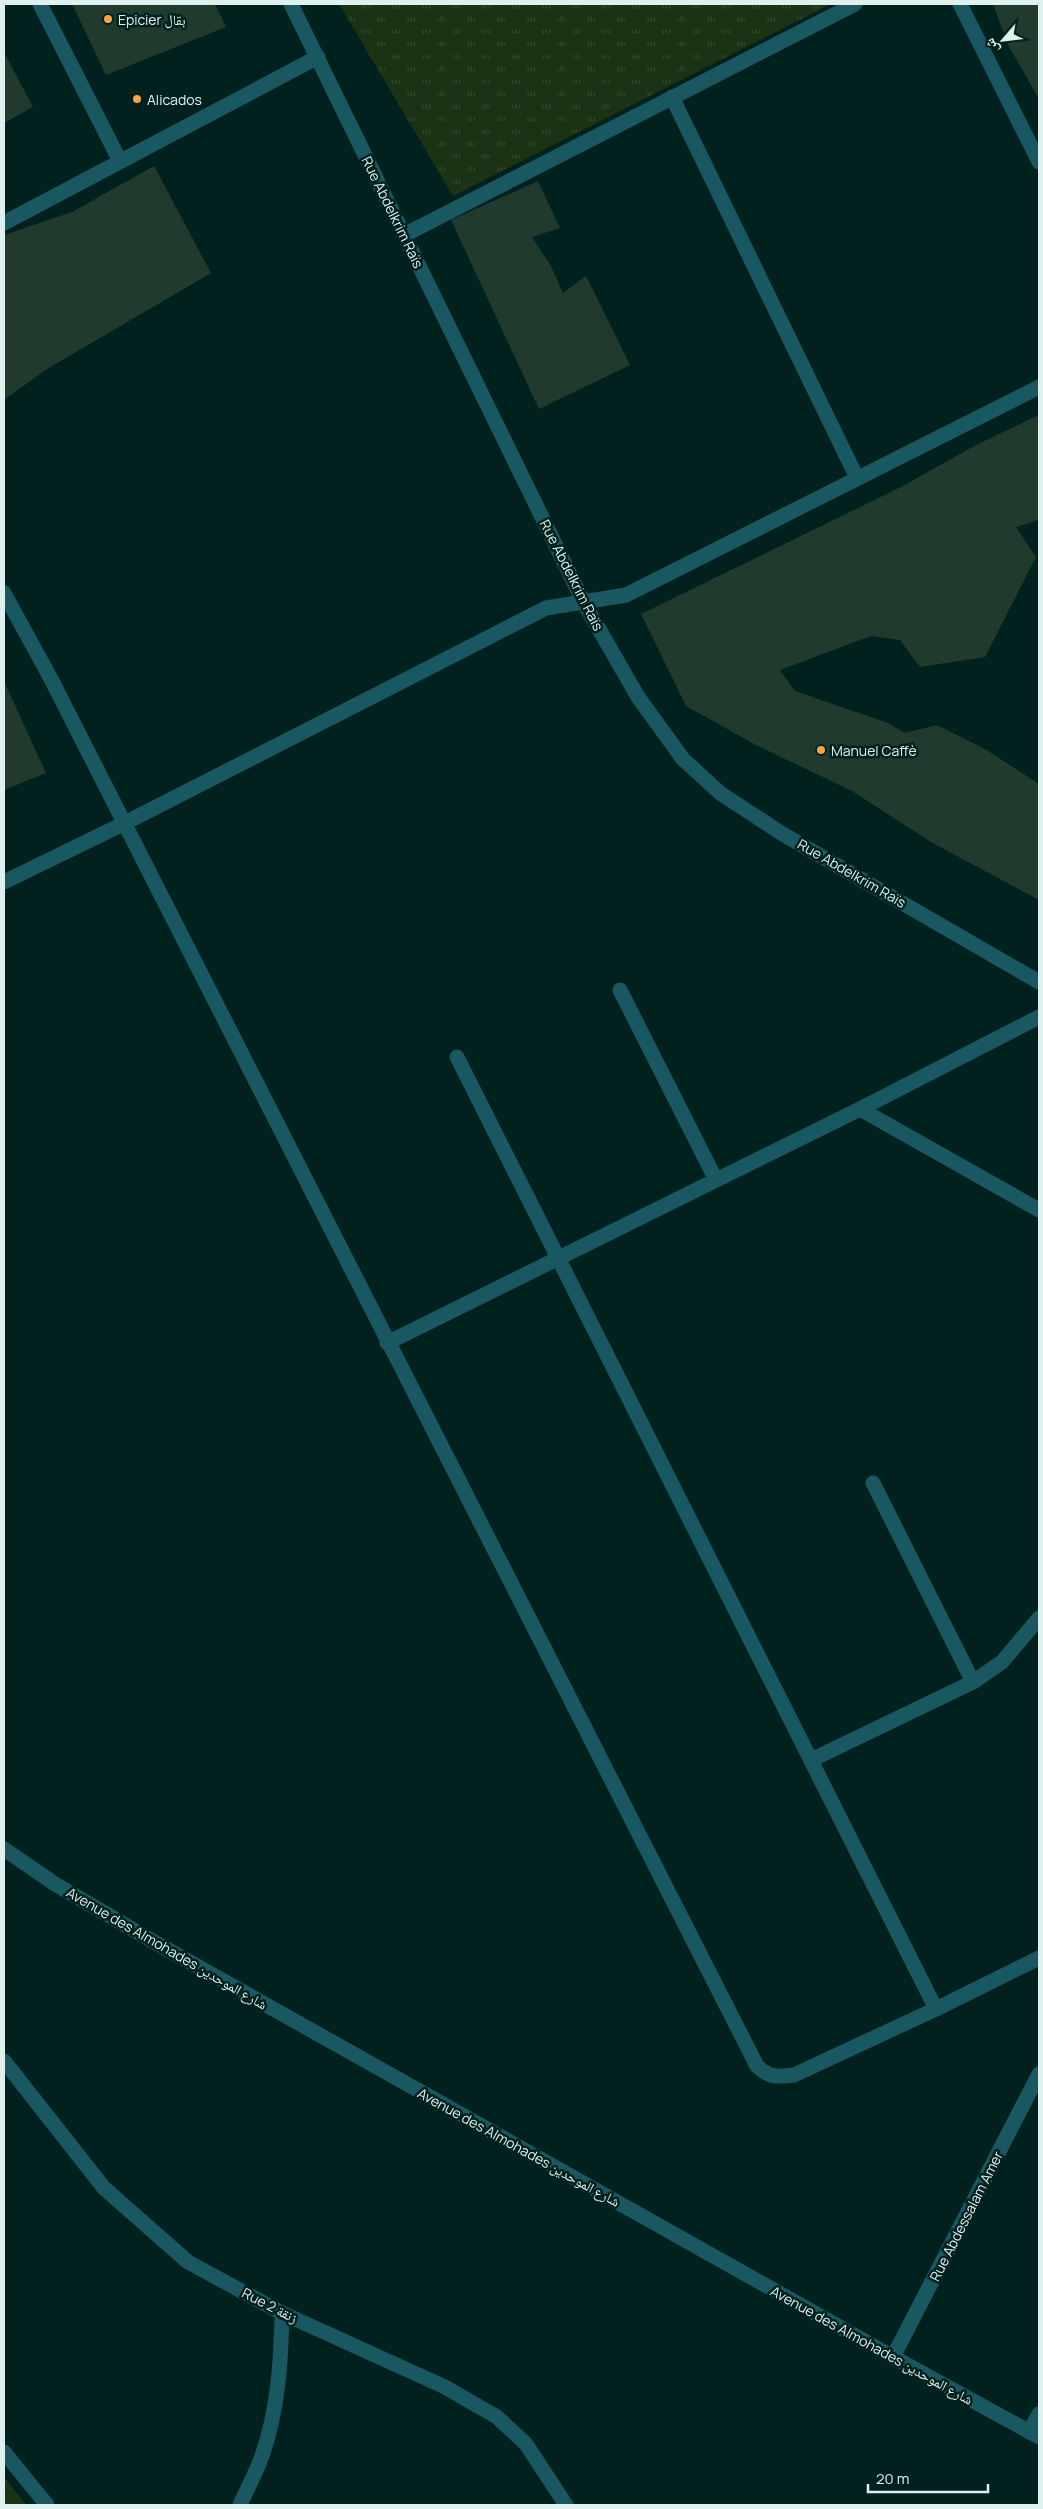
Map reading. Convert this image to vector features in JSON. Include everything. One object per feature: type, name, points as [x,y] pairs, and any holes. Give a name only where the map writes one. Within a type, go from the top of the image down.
[{"type":"street","points":[[40,4],[120,161]]},
{"type":"street","name":"Rue Abdelkrim Raïs","points":[[291,4],[584,603],[638,697],[683,759],[720,793],[782,833],[1039,982]]},
{"type":"street","points":[[404,235],[855,4]]},
{"type":"street","points":[[960,4],[1039,162]]},
{"type":"street","points":[[4,224],[318,57]]},
{"type":"street","points":[[672,97],[857,478]]},
{"type":"street","points":[[4,882],[123,824],[546,608],[626,595],[1039,386]]},
{"type":"street","points":[[4,593],[51,679],[387,1343],[757,2066],[766,2075],[777,2077],[794,2075],[936,2009],[1039,1958]]},
{"type":"street","points":[[620,990],[716,1180]]},
{"type":"street","points":[[387,1343],[860,1109],[1039,1018]]},
{"type":"street","points":[[457,1057],[936,2009]]},
{"type":"street","points":[[860,1109],[1039,1210]]},
{"type":"street","points":[[873,1483],[973,1682]]},
{"type":"street","points":[[811,1760],[973,1682],[1002,1662],[1039,1618]]},
{"type":"street","name":"Avenue des Almohades شارع الموحدين","points":[[4,1849],[55,1884],[156,1942],[892,2357],[1034,2434]]},
{"type":"street","name":"Rue 2 زنقة","points":[[4,2061],[104,2188],[188,2262],[282,2313],[446,2387],[498,2417],[526,2444],[566,2505]]},
{"type":"street","name":"Rue Abdessalam Amer","points":[[892,2357],[1039,2074]]},
{"type":"street","points":[[240,2505],[262,2457],[274,2408],[281,2365],[282,2313]]},
{"type":"street","points":[[1034,2434],[1039,2414]]},
{"type":"street","points":[[4,2452],[47,2505]]},
{"type":"green space","points":[[339,4],[831,4],[453,196]]},
{"type":"green space","points":[[4,2477],[26,2505],[4,2505]]},
{"type":"building","points":[[72,4],[215,4],[226,27],[106,75]]},
{"type":"building","points":[[993,4],[1039,4],[1039,99],[1008,45]]},
{"type":"building","points":[[4,52],[33,107],[4,123]]},
{"type":"building","points":[[154,166],[211,273],[47,369],[4,400],[4,235],[72,212]]},
{"type":"building","points":[[538,181],[560,228],[532,237],[551,266],[563,293],[586,276],[630,365],[539,409],[451,220]]},
{"type":"building","points":[[1039,415],[1039,520],[1016,527],[1036,557],[985,657],[920,667],[900,640],[871,636],[780,670],[795,691],[888,723],[905,733],[937,725],[985,749],[1039,784],[1039,900],[931,842],[852,791],[756,745],[686,706],[641,614],[901,487],[976,445]]},
{"type":"building","points":[[4,681],[46,773],[4,790]]},
{"type":"place","name":"Epicier بقال","points":[[108,19]]},
{"type":"place","name":"Alicados","points":[[137,99]]},
{"type":"place","name":"Manuel Caffè","points":[[821,750]]}]
